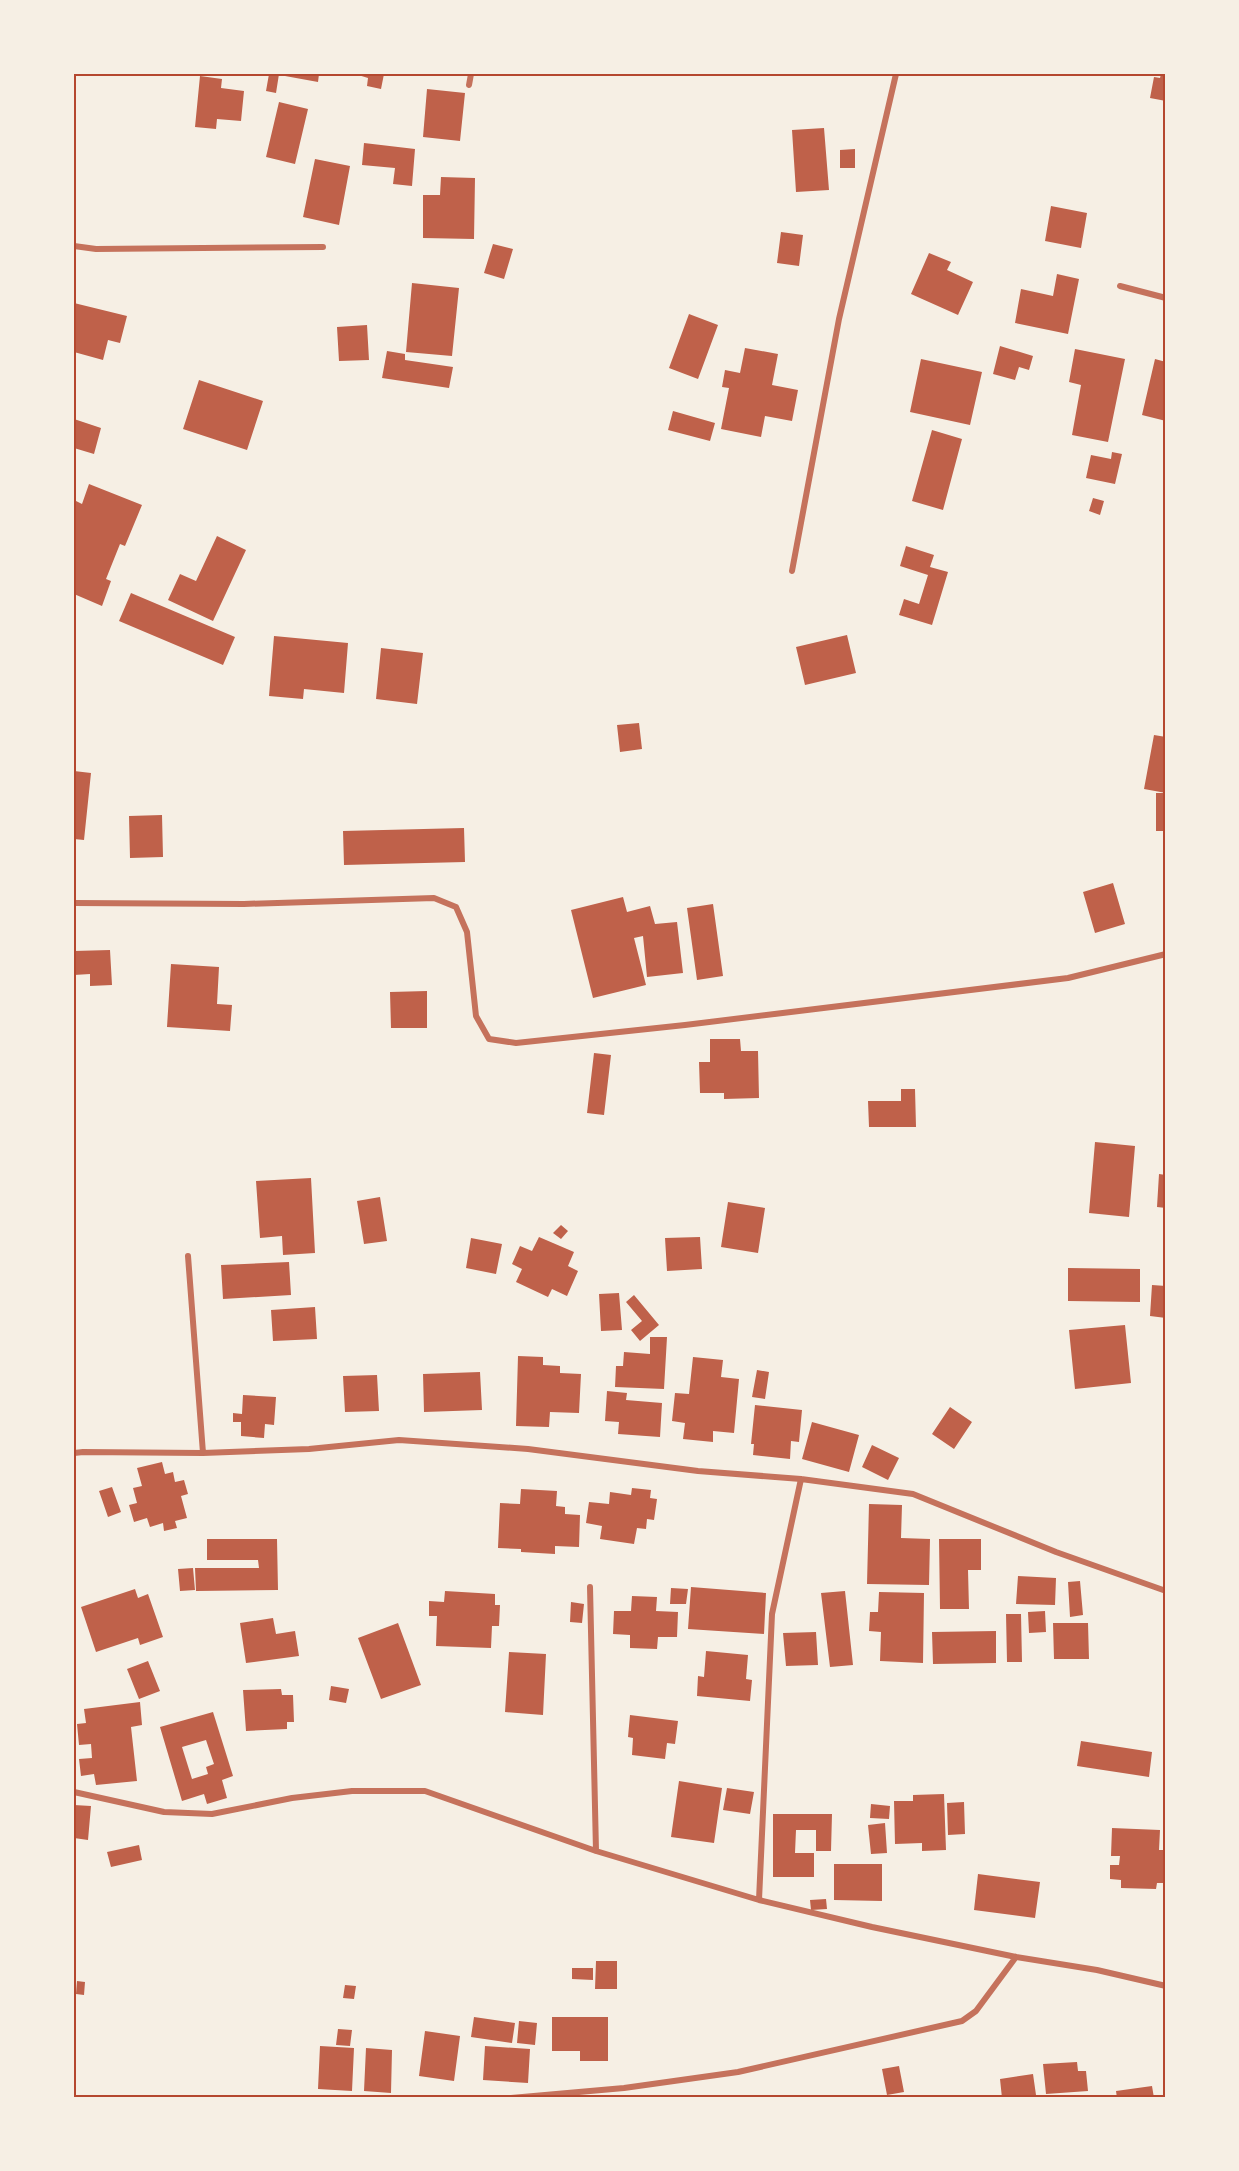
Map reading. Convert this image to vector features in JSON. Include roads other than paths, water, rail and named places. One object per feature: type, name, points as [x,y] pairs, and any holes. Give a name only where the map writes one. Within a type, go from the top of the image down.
[{"type":"street","points":[[469,85],[471,74]]},
{"type":"street","points":[[792,571],[839,319],[896,74]]},
{"type":"street","points":[[74,246],[96,249],[323,247]]},
{"type":"street","points":[[1120,286],[1166,298]]},
{"type":"street","points":[[74,903],[244,904],[434,898],[456,907],[467,932],[476,1016],[489,1039],[516,1043],[1068,978],[1166,954]]},
{"type":"street","points":[[188,1256],[203,1453]]},
{"type":"street","points":[[74,1454],[82,1452],[203,1453],[309,1449],[399,1440],[528,1449],[698,1471],[801,1479],[913,1494],[1056,1552],[1166,1590]]},
{"type":"street","points":[[759,1900],[772,1614],[801,1479]]},
{"type":"street","points":[[590,1587],[596,1851]]},
{"type":"street","points":[[74,1792],[164,1812],[212,1814],[292,1798],[340,1792],[425,1791],[596,1851],[759,1900],[872,1927],[1166,1986]]},
{"type":"street","points":[[511,2097],[624,2088],[738,2072],[962,2021],[976,2012],[1016,1957]]}]
